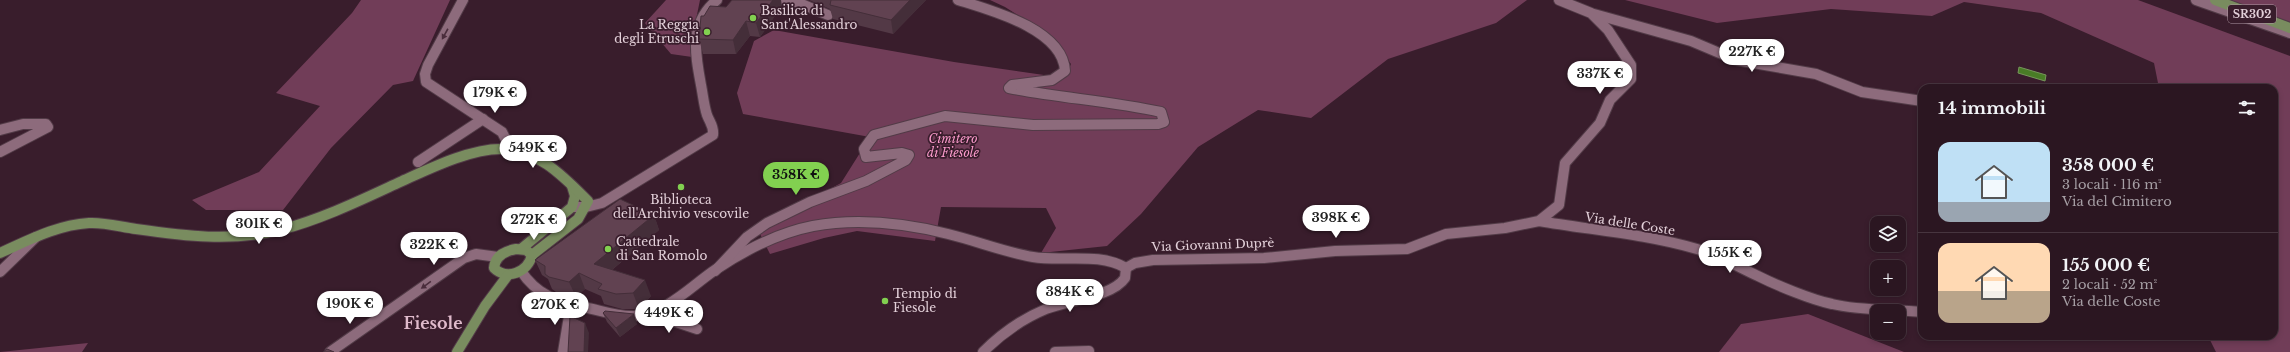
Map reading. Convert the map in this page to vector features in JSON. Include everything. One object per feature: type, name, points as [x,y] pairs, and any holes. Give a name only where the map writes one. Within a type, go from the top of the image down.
[{"type":"main road","name":"SR302","points":[[2215,0],[2290,28]]},
{"type":"main road","points":[[0,253],[37,235],[63,227],[90,223],[204,238],[253,235],[306,223],[340,210],[436,166],[483,151],[503,148],[527,152],[552,167],[588,201],[586,207],[578,218],[532,255],[530,264],[521,271],[508,275],[499,274],[494,268],[498,257],[509,251],[521,249],[526,250],[532,255]]},
{"type":"main road","points":[[521,249],[572,207],[576,196],[569,183]]},
{"type":"main road","points":[[457,352],[485,306],[508,275]]},
{"type":"street","points":[[463,0],[424,74],[426,82],[446,97],[483,119],[505,136],[507,142],[503,148]]},
{"type":"street","points":[[572,207],[586,207],[611,198],[706,141],[713,135],[714,128],[706,115],[695,51],[696,33],[706,8],[717,0]]},
{"type":"street","points":[[784,0],[799,3],[828,15]]},
{"type":"street","points":[[715,271],[747,237],[767,223],[810,202],[866,181],[906,160],[909,155],[902,153],[866,157],[864,149],[874,135],[945,116],[1033,125],[1143,124],[1164,122],[1161,112],[1119,103],[1045,95],[1009,88],[1012,85],[1052,80],[1065,71],[1065,62],[1045,37],[1026,23],[958,0]]},
{"type":"street","name":"Via Giovanni Duprè","points":[[1126,268],[1135,263],[1153,260],[1264,258],[1335,251],[1406,249],[1446,234],[1505,228],[1539,221],[1554,211],[1559,205],[1562,175],[1565,163],[1600,122],[1610,100],[1631,79],[1629,62],[1608,30],[1591,13],[1559,0]]},
{"type":"street","points":[[2196,0],[2290,33]]},
{"type":"street","points":[[1591,13],[1691,41],[1736,60],[1816,74],[1862,92],[1918,100]]},
{"type":"street","points":[[418,162],[483,119]]},
{"type":"street","points":[[0,130],[12,125],[31,123],[46,124],[48,127],[0,152]]},
{"type":"street","name":"Via delle Coste","points":[[1539,221],[1668,242],[1698,249],[1725,259],[1759,277],[1831,304],[1873,310],[1892,309],[1918,312]]},
{"type":"street","points":[[521,271],[530,285],[544,297],[629,316],[649,314],[666,306],[715,271],[756,245],[774,236],[806,228],[849,223],[889,224],[929,229],[1020,254],[1061,260],[1112,260],[1126,268],[1127,274],[1123,282],[1111,290],[1052,306],[1032,315],[1006,332],[983,352]]},
{"type":"street","points":[[0,272],[37,235]]},
{"type":"street","points":[[332,351],[464,258],[476,254],[498,257]]},
{"type":"street","points":[[563,352],[571,304]]},
{"type":"street","points":[[649,314],[675,323],[697,328]]},
{"type":"street","points":[[1055,352],[1089,351]]},
{"type":"green space","points":[[361,0],[450,0],[413,81],[393,85],[331,148],[283,210],[206,210],[192,200],[259,172],[320,106],[276,93],[352,13]]},
{"type":"green space","points":[[666,0],[700,0],[690,49],[692,57],[671,54],[645,23]]},
{"type":"green space","name":"Cimitero di Fiesole","points":[[990,0],[1527,0],[1496,23],[1388,59],[1311,118],[1258,110],[1198,147],[1141,214],[1107,246],[1041,253],[1056,228],[1046,208],[941,207],[935,241],[857,231],[824,238],[770,254],[757,228],[841,183],[870,137],[743,114],[737,93],[754,41],[774,30],[954,62],[1065,78],[1071,64],[1045,32],[1005,7]]},
{"type":"green space","points":[[1625,0],[2138,0],[2290,56],[2290,352],[2216,352],[2210,340],[2278,340],[2278,84],[2158,84],[2154,63],[2041,13],[1964,2],[1932,16],[1831,9],[1717,23]]},
{"type":"green space","points":[[2223,0],[2290,0],[2290,24]]},
{"type":"green space","points":[[1808,314],[1870,339],[1870,340],[1874,340],[1904,352],[1719,352],[1741,324]]},
{"type":"green space","points":[[88,343],[82,352],[0,352]]},
{"type":"shaded area","points":[[2019,67],[2046,75],[2045,81],[2018,73]]},
{"type":"building","points":[[732,0],[773,0],[756,23],[746,21],[733,40],[699,39],[701,16],[704,16],[710,6],[726,7]]},
{"type":"building","points":[[831,0],[910,0],[891,20],[830,5]]},
{"type":"building","points":[[620,199],[654,215],[594,264],[645,280],[633,293],[616,294],[598,289],[602,284],[579,273],[569,282],[549,277],[545,274],[545,266],[535,260]]},
{"type":"building","points":[[605,311],[634,314],[616,328],[603,313]]},
{"type":"building","points":[[570,316],[585,323],[584,352],[568,352]]},
{"type":"building","points":[[327,349],[334,352],[323,352]]},
{"type":"place","name":"Basilica di Sant'Alessandro","points":[[753,18]]},
{"type":"place","name":"La Reggia degli Etruschi","points":[[707,32]]},
{"type":"place","name":"Biblioteca dell'Archivio vescovile","points":[[681,187]]},
{"type":"place","name":"Cattedrale di San Romolo","points":[[608,249]]},
{"type":"place","name":"Tempio di Fiesole","points":[[885,301]]},
{"type":"district","name":"Fiesole","points":[[433,323]]}]
